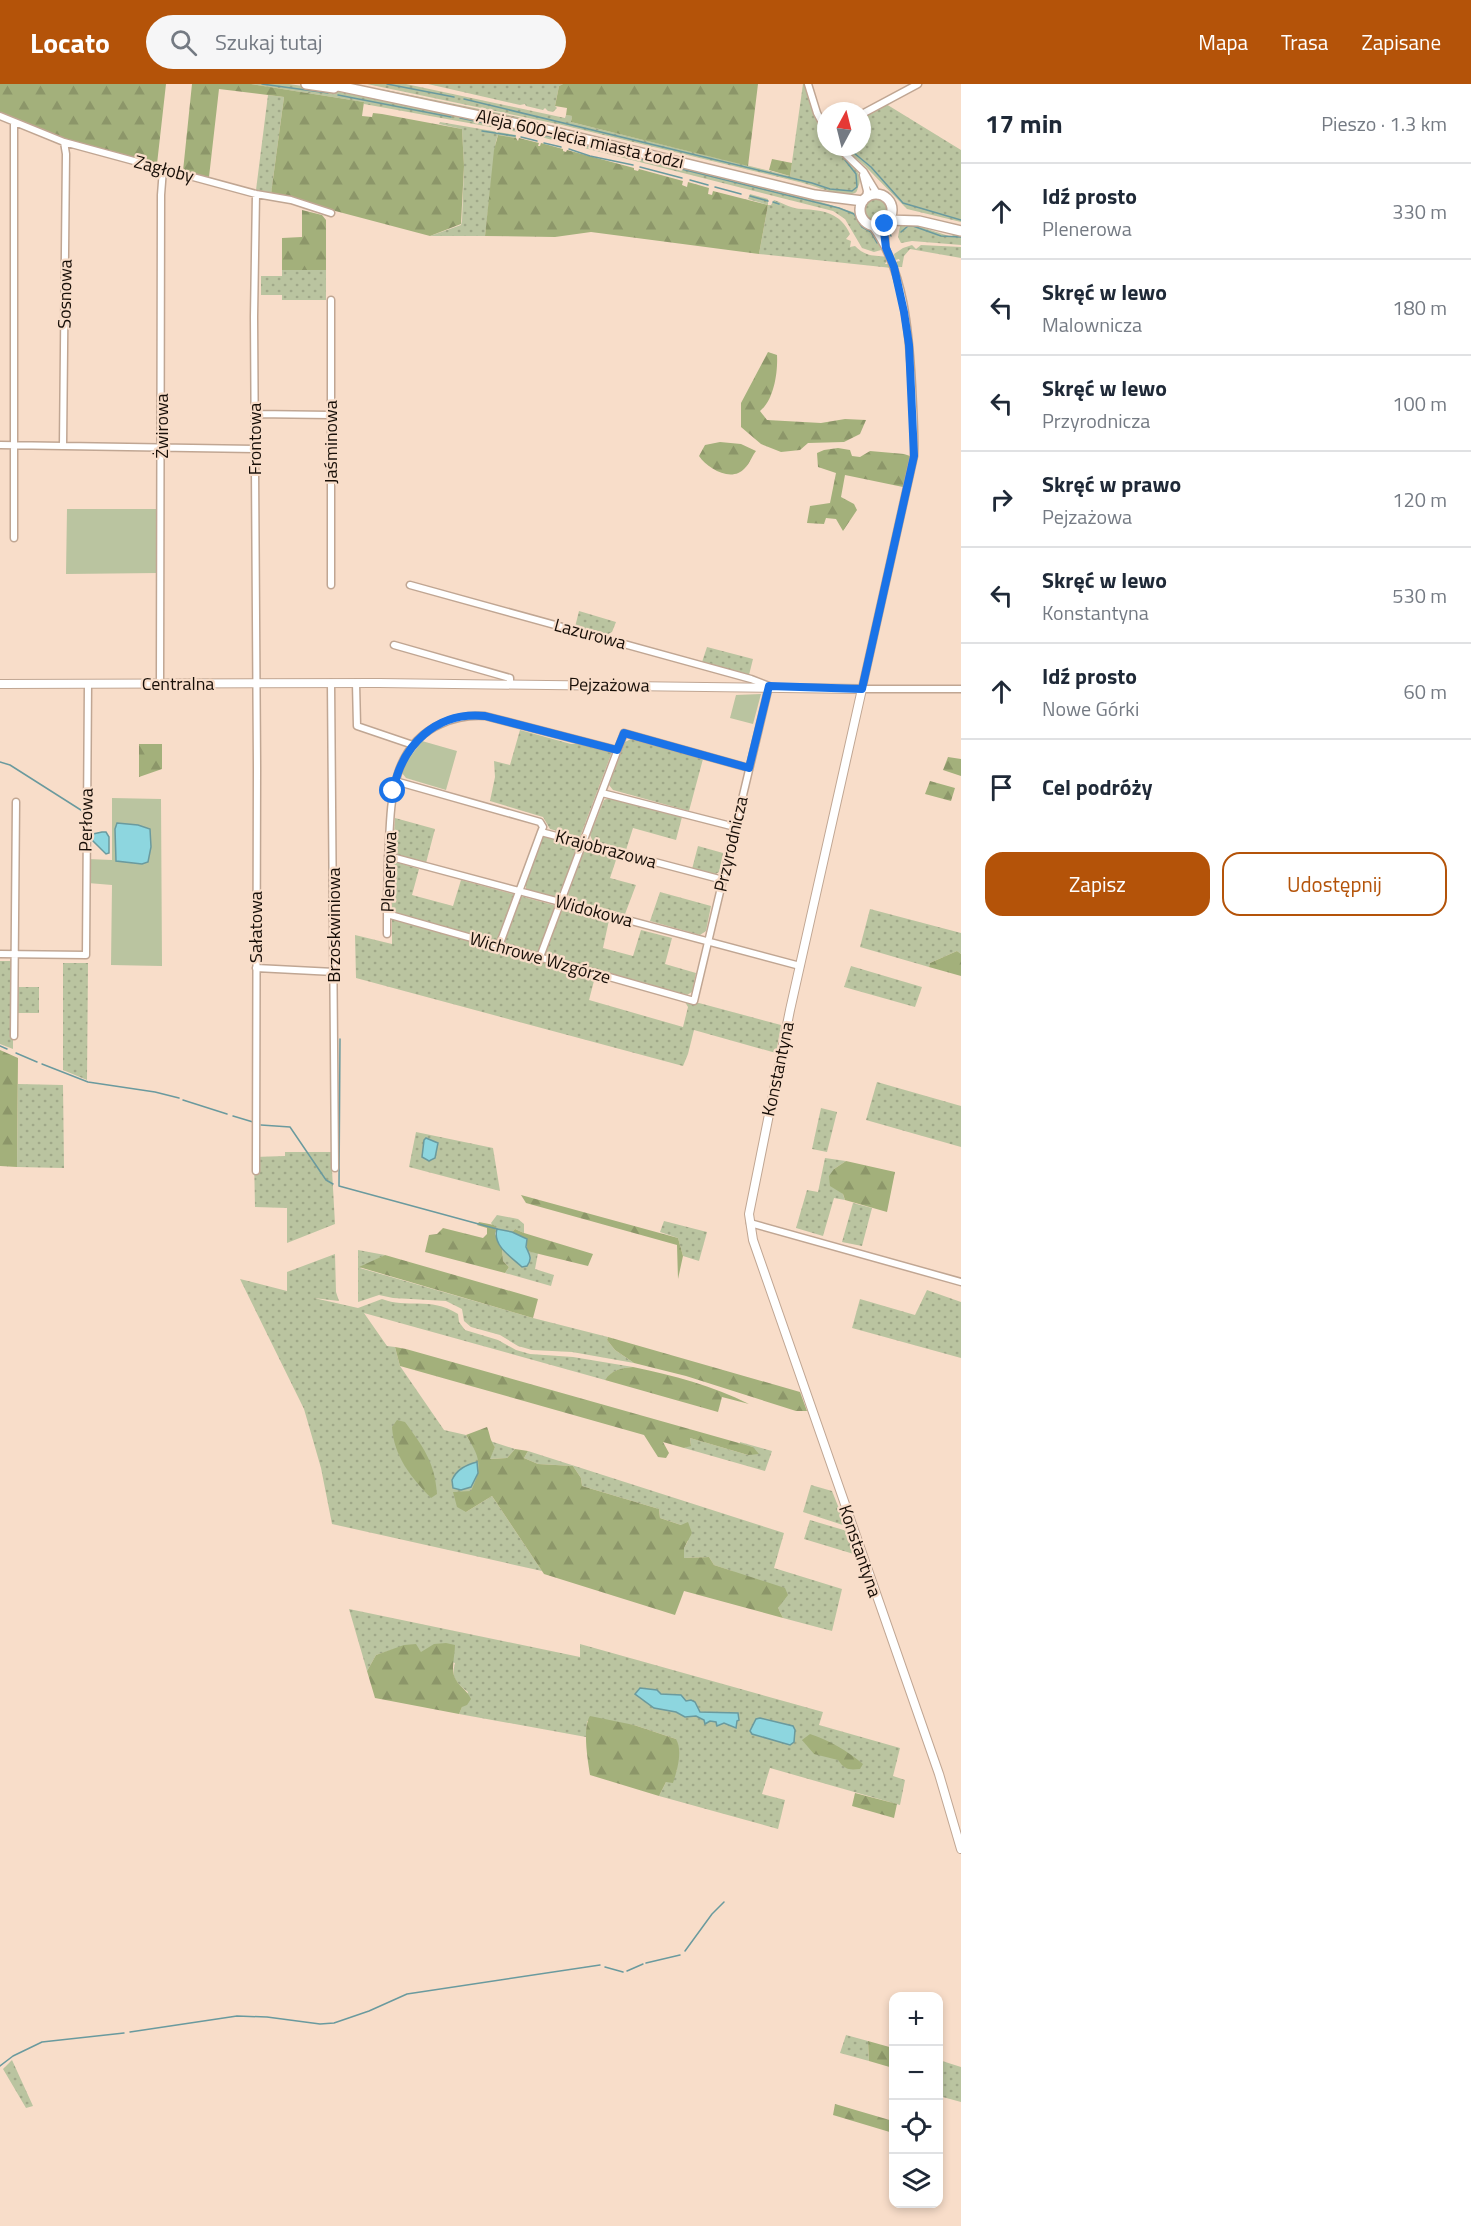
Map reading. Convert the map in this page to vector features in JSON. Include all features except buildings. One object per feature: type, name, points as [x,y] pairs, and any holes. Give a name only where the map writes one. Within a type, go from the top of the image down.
[{"type":"main road","name":"Aleja 600-lecia miasta Łodzi","points":[[306,84],[343,88]]},
{"type":"main road","name":"Aleja 600-lecia miasta Łodzi","points":[[329,84],[551,130],[815,195],[863,203]]},
{"type":"main road","points":[[919,221],[887,222],[872,226],[865,222],[863,203],[878,195],[888,200],[892,208],[919,221],[961,231]]},
{"type":"main road","points":[[887,222],[892,208]]},
{"type":"street","points":[[808,84],[817,113]]},
{"type":"street","points":[[871,109],[918,84]]},
{"type":"street","name":"Zagłoby","points":[[0,116],[64,142],[256,194],[291,200],[331,213]]},
{"type":"street","points":[[14,122],[14,538]]},
{"type":"street","name":"Sosnowa","points":[[63,446],[66,154],[64,142]]},
{"type":"street","points":[[847,156],[860,169],[878,195]]},
{"type":"street","name":"Żwirowa","points":[[160,684],[161,195],[163,169]]},
{"type":"street","points":[[860,169],[866,188],[863,203]]},
{"type":"street","name":"Frontowa","points":[[255,684],[256,194]]},
{"type":"street","points":[[886,248],[884,232],[887,222]]},
{"type":"street","points":[[872,226],[886,248]]},
{"type":"street","name":"Konstantyna","points":[[886,248],[894,267],[909,345],[914,456],[749,1205],[753,1240],[939,1774],[961,1849]]},
{"type":"street","name":"Jaśminowa","points":[[331,300],[331,585]]},
{"type":"street","points":[[255,414],[331,415]]},
{"type":"street","points":[[0,445],[255,449]]},
{"type":"street","name":"Lazurowa","points":[[410,585],[769,686]]},
{"type":"street","points":[[394,645],[510,678],[510,684]]},
{"type":"street","name":"Brzoskwiniowa","points":[[332,683],[335,1168]]},
{"type":"street","points":[[356,683],[357,726],[412,745]]},
{"type":"street","name":"Pejzażowa","points":[[356,683],[769,686],[862,689]]},
{"type":"street","name":"Centralna","points":[[0,684],[356,683]]},
{"type":"street","name":"Perłowa","points":[[15,954],[86,956],[88,684]]},
{"type":"street","name":"Sałatowa","points":[[255,684],[256,1171]]},
{"type":"street","name":"Przyrodnicza","points":[[694,1001],[769,686]]},
{"type":"street","points":[[862,689],[961,689]]},
{"type":"street","name":"Plenerowa","points":[[387,934],[388,856],[395,781],[402,761],[412,745],[432,728],[456,718],[474,715],[617,750]]},
{"type":"street","points":[[540,957],[624,733],[749,768]]},
{"type":"street","name":"Krajobrazowa","points":[[395,781],[540,822],[543,827],[542,832],[723,880]]},
{"type":"street","points":[[602,793],[735,827]]},
{"type":"street","points":[[14,1036],[16,802]]},
{"type":"street","points":[[499,946],[542,832]]},
{"type":"street","name":"Widokowa","points":[[388,856],[800,966]]},
{"type":"street","name":"Wichrowe Wzgórze","points":[[387,914],[694,1001]]},
{"type":"street","points":[[0,954],[15,954]]},
{"type":"street","points":[[256,968],[334,972]]},
{"type":"street","points":[[750,1223],[961,1282]]},
{"type":"green space","points":[[0,84],[166,84],[157,164],[64,139],[0,113]]},
{"type":"green space","points":[[192,84],[251,84],[364,102],[362,116],[372,117],[373,113],[382,114],[462,129],[464,166],[461,224],[430,236],[271,194],[284,97],[219,89],[209,177],[183,171]]},
{"type":"green space","points":[[251,84],[289,84],[330,90],[526,128],[805,197],[853,212],[875,234],[881,250],[874,252],[862,248],[845,219],[833,211],[529,134],[364,104],[364,102]]},
{"type":"green space","points":[[343,84],[386,90],[518,117],[788,184],[520,120]]},
{"type":"green space","points":[[367,84],[406,84],[565,118],[566,115],[572,116],[571,122],[790,176],[803,84],[806,84],[817,119],[817,156],[844,156],[857,170],[860,181],[855,193],[841,194],[562,125]]},
{"type":"green space","points":[[428,84],[563,84],[559,86],[555,106],[557,108],[553,112],[545,108],[543,110],[525,104],[520,105]]},
{"type":"green space","points":[[563,84],[758,84],[748,166],[571,122],[572,116],[566,115],[567,108],[555,106],[559,86]]},
{"type":"green space","points":[[268,95],[284,97],[271,194],[256,190]]},
{"type":"green space","points":[[886,104],[961,150],[961,222],[907,209],[853,156],[871,156],[871,112]]},
{"type":"green space","points":[[440,122],[516,135],[516,138],[498,135],[496,141],[485,236],[430,236],[461,225],[462,221],[464,166],[462,129],[439,124]]},
{"type":"green space","points":[[498,135],[516,138],[518,141],[519,138],[539,143],[538,146],[541,143],[563,149],[566,152],[567,150],[634,168],[634,170],[639,169],[683,181],[682,185],[687,187],[688,182],[709,188],[708,194],[712,195],[713,191],[768,205],[759,254],[591,232],[555,237],[485,236],[494,150]]},
{"type":"green space","points":[[772,159],[792,163],[790,176],[769,170]]},
{"type":"green space","points":[[750,194],[768,199],[768,205],[748,199]]},
{"type":"green space","points":[[876,198],[884,202],[888,210],[884,218],[876,222],[868,218],[864,210],[868,202]]},
{"type":"green space","points":[[774,200],[795,208],[817,210],[836,217],[842,221],[850,234],[846,239],[851,241],[850,247],[855,246],[870,255],[887,257],[885,264],[890,264],[892,268],[759,254],[768,205],[771,205]]},
{"type":"green space","points":[[302,210],[322,215],[326,220],[326,270],[282,270],[282,238],[302,237]]},
{"type":"green space","points":[[903,224],[918,226],[952,237],[953,234],[961,235],[961,245],[912,241],[901,243],[898,237],[900,226]]},
{"type":"green space","points":[[912,245],[916,249],[921,245],[961,247],[961,258],[910,249],[904,256],[902,267],[898,267],[896,262],[900,261],[895,260],[894,254]]},
{"type":"green space","points":[[282,270],[326,270],[326,300],[282,300],[282,295],[261,295],[261,276],[282,276]]},
{"type":"green space","points":[[768,352],[777,355],[777,362],[772,393],[760,411],[767,420],[821,423],[845,419],[866,420],[860,434],[844,442],[808,443],[800,450],[781,452],[761,444],[741,427],[741,403]]},
{"type":"green space","points":[[720,442],[741,444],[756,451],[747,466],[740,472],[727,474],[714,469],[699,456],[705,445]]},
{"type":"green space","points":[[838,448],[850,450],[852,456],[860,457],[870,451],[910,456],[903,487],[845,475],[841,497],[854,504],[857,510],[843,531],[836,519],[826,518],[824,524],[807,523],[810,506],[830,503],[836,473],[818,467],[817,453]]},
{"type":"green space","points":[[67,509],[159,509],[157,573],[66,574]]},
{"type":"green space","points":[[579,611],[616,622],[612,632],[606,635],[575,627]]},
{"type":"green space","points":[[707,647],[753,659],[749,675],[702,662]]},
{"type":"green space","points":[[761,694],[753,724],[730,718],[736,695]]},
{"type":"green space","points":[[520,730],[612,752],[580,837],[550,829],[543,817],[490,801],[495,777],[494,761],[510,765]]},
{"type":"green space","points":[[631,739],[703,759],[689,811],[613,790],[609,785],[625,742]]},
{"type":"green space","points":[[422,741],[457,751],[446,790],[406,778],[402,773],[407,761]]},
{"type":"green space","points":[[139,744],[162,744],[162,769],[139,777]]},
{"type":"green space","points":[[948,757],[961,759],[961,776],[943,770]]},
{"type":"green space","points":[[930,781],[955,788],[951,801],[925,794]]},
{"type":"green space","points":[[112,798],[161,799],[162,966],[111,965],[112,885],[88,883],[88,859],[112,860]]},
{"type":"green space","points":[[609,798],[682,817],[676,840],[633,828],[626,850],[593,842],[590,835],[604,800]]},
{"type":"green space","points":[[395,818],[435,829],[426,863],[395,854],[393,849]]},
{"type":"green space","points":[[543,835],[578,845],[559,899],[526,890]]},
{"type":"green space","points":[[698,846],[723,853],[719,872],[714,875],[692,869]]},
{"type":"green space","points":[[590,849],[617,857],[610,878],[636,885],[625,914],[570,899],[568,894],[584,851]]},
{"type":"green space","points":[[396,862],[419,869],[412,895],[453,906],[461,880],[609,920],[603,948],[633,956],[641,930],[672,938],[665,964],[696,973],[692,992],[687,995],[397,913],[392,908],[392,865]]},
{"type":"green space","points":[[660,892],[711,906],[706,931],[700,935],[650,921]]},
{"type":"green space","points":[[870,909],[961,933],[961,954],[957,951],[930,963],[929,967],[860,947]]},
{"type":"green space","points":[[392,919],[595,977],[589,1000],[683,1027],[688,1007],[685,1002],[699,1003],[781,1025],[776,1053],[694,1030],[683,1066],[356,978],[355,935],[392,944]]},
{"type":"green space","points":[[957,951],[961,954],[961,976],[929,967],[930,963]]},
{"type":"green space","points":[[0,961],[13,961],[13,1049],[0,1044]]},
{"type":"green space","points":[[63,963],[88,963],[87,1080],[63,1070]]},
{"type":"green space","points":[[851,966],[922,987],[915,1007],[844,987]]},
{"type":"green space","points":[[18,987],[39,987],[39,1013],[18,1013]]},
{"type":"green space","points":[[0,1050],[18,1058],[17,1167],[0,1166]]},
{"type":"green space","points":[[877,1082],[961,1106],[961,1147],[866,1120]]},
{"type":"green space","points":[[18,1084],[63,1085],[64,1168],[17,1167]]},
{"type":"green space","points":[[821,1108],[837,1112],[827,1152],[812,1149]]},
{"type":"green space","points":[[416,1132],[493,1148],[500,1191],[409,1167]]},
{"type":"green space","points":[[285,1152],[331,1152],[335,1224],[287,1243],[287,1208],[255,1207],[254,1157],[285,1156]]},
{"type":"green space","points":[[825,1158],[846,1161],[834,1169],[845,1200],[834,1198],[823,1236],[796,1228],[807,1190],[818,1192]]},
{"type":"green space","points":[[846,1161],[895,1172],[887,1212],[845,1200],[843,1194],[830,1186],[829,1176],[834,1169]]},
{"type":"green space","points":[[521,1195],[678,1238],[683,1256],[678,1279],[677,1245],[526,1203]]},
{"type":"green space","points":[[853,1203],[872,1208],[862,1246],[842,1242]]},
{"type":"green space","points":[[497,1215],[518,1219],[524,1224],[524,1233],[515,1229],[512,1232],[497,1229],[496,1231],[491,1223]]},
{"type":"green space","points":[[664,1221],[707,1232],[699,1261],[683,1256],[678,1238],[660,1232]]},
{"type":"green space","points":[[479,1222],[494,1225],[495,1234],[502,1247],[503,1261],[509,1267],[505,1273],[425,1252],[429,1235],[437,1234],[443,1228],[483,1238],[487,1234],[487,1228],[477,1225]]},
{"type":"green space","points":[[515,1229],[593,1254],[588,1266],[527,1251],[526,1239],[512,1232]]},
{"type":"green space","points":[[502,1247],[509,1256],[527,1251],[538,1253],[535,1269],[554,1275],[551,1286],[505,1273],[509,1267],[503,1261]]},
{"type":"green space","points":[[358,1250],[385,1255],[360,1268],[608,1337],[607,1340],[615,1350],[634,1363],[572,1352],[532,1350],[518,1346],[500,1335],[471,1327],[464,1321],[462,1309],[446,1301],[379,1295],[358,1302]]},
{"type":"green space","points":[[335,1254],[336,1292],[339,1301],[314,1298],[358,1308],[382,1299],[400,1303],[438,1305],[458,1314],[459,1322],[465,1330],[498,1340],[516,1350],[530,1354],[573,1357],[633,1367],[617,1370],[605,1380],[364,1313],[387,1346],[395,1347],[400,1366],[444,1430],[466,1435],[477,1451],[478,1473],[466,1512],[492,1496],[542,1571],[332,1524],[321,1468],[304,1409],[240,1279],[287,1291],[287,1272]]},
{"type":"green space","points":[[385,1255],[538,1299],[533,1318],[359,1267]]},
{"type":"green space","points":[[927,1290],[961,1302],[961,1358],[852,1328],[860,1299],[915,1315]]},
{"type":"green space","points":[[608,1337],[800,1392],[807,1411],[796,1411],[686,1376],[634,1363],[615,1350],[607,1340]]},
{"type":"green space","points":[[395,1347],[753,1447],[759,1454],[748,1455],[690,1438],[691,1446],[684,1448],[663,1442],[669,1453],[666,1458],[658,1457],[644,1435],[400,1366]]},
{"type":"green space","points":[[633,1367],[692,1382],[749,1404],[722,1397],[718,1412],[605,1380],[617,1370]]},
{"type":"green space","points":[[397,1420],[405,1422],[423,1447],[431,1464],[437,1494],[431,1498],[410,1474],[396,1448],[392,1427]]},
{"type":"green space","points":[[487,1427],[495,1447],[490,1459],[507,1458],[515,1449],[528,1451],[524,1458],[538,1464],[573,1466],[581,1478],[582,1486],[659,1509],[660,1518],[681,1525],[688,1522],[692,1533],[684,1548],[684,1558],[709,1557],[714,1565],[785,1588],[788,1595],[778,1608],[783,1618],[684,1591],[675,1615],[544,1574],[492,1496],[466,1512],[457,1507],[453,1492],[471,1491],[478,1468],[477,1456],[466,1435]]},
{"type":"green space","points":[[690,1438],[748,1455],[753,1447],[740,1444],[740,1442],[772,1451],[765,1471],[684,1448],[691,1445]]},
{"type":"green space","points":[[490,1441],[515,1449],[507,1458],[489,1459],[495,1447]]},
{"type":"green space","points":[[528,1451],[784,1533],[774,1568],[842,1589],[832,1631],[783,1618],[778,1608],[783,1601],[732,1571],[714,1565],[709,1557],[684,1558],[684,1548],[688,1541],[681,1525],[660,1518],[659,1509],[582,1486],[581,1478],[573,1466],[538,1464],[524,1458]]},
{"type":"green space","points":[[811,1485],[832,1491],[846,1526],[803,1512]]},
{"type":"green space","points":[[810,1520],[847,1531],[857,1555],[804,1539]]},
{"type":"green space","points":[[349,1609],[580,1657],[580,1644],[823,1712],[819,1725],[900,1748],[893,1776],[905,1780],[900,1805],[770,1768],[762,1794],[785,1800],[778,1829],[659,1796],[666,1782],[677,1770],[676,1739],[634,1725],[587,1721],[586,1737],[459,1714],[468,1692],[456,1680],[455,1663],[421,1653],[419,1649],[401,1647],[376,1655],[367,1671]]},
{"type":"green space","points":[[416,1644],[421,1652],[434,1644],[455,1645],[454,1676],[471,1699],[467,1705],[462,1707],[459,1714],[375,1698],[367,1671],[376,1655],[404,1645]]},
{"type":"green space","points":[[590,1716],[634,1725],[676,1739],[679,1755],[673,1783],[666,1782],[659,1796],[590,1775],[586,1728]]},
{"type":"green space","points":[[810,1734],[850,1754],[863,1764],[860,1769],[848,1769],[838,1760],[814,1754],[802,1740]]},
{"type":"green space","points":[[855,1793],[897,1804],[894,1818],[852,1806]]},
{"type":"green space","points":[[846,2035],[868,2041],[869,2061],[840,2053]]},
{"type":"green space","points":[[868,2041],[889,2047],[889,2067],[869,2061]]},
{"type":"green space","points":[[12,2060],[33,2106],[26,2108],[3,2069]]},
{"type":"green space","points":[[943,2061],[961,2067],[961,2102],[943,2097]]},
{"type":"green space","points":[[835,2104],[889,2120],[889,2132],[833,2115]]},
{"type":"water","points":[[117,823],[150,829],[151,847],[148,862],[142,864],[116,861],[115,829]]},
{"type":"water","points":[[106,832],[109,837],[109,853],[106,854],[89,837]]},
{"type":"water","points":[[426,1138],[438,1143],[435,1158],[429,1161],[422,1157]]},
{"type":"water","points":[[497,1229],[512,1232],[527,1239],[526,1247],[530,1258],[527,1266],[522,1267],[504,1250],[497,1240]]},
{"type":"water","points":[[477,1462],[478,1473],[471,1487],[461,1490],[453,1488],[452,1480],[456,1473]]},
{"type":"water","points":[[640,1688],[657,1690],[661,1694],[681,1695],[686,1701],[695,1702],[700,1712],[738,1713],[739,1720],[736,1728],[724,1723],[717,1726],[716,1722],[710,1721],[705,1724],[704,1720],[696,1716],[685,1717],[676,1712],[654,1708],[635,1694]]},
{"type":"water","points":[[756,1719],[793,1726],[794,1742],[790,1745],[752,1734],[750,1731]]},
{"type":"waterway","points":[[262,84],[328,93]]},
{"type":"waterway","points":[[387,84],[454,97]]},
{"type":"waterway","points":[[338,95],[451,117]]},
{"type":"waterway","points":[[464,99],[830,189],[852,191],[857,187],[856,174],[845,160]]},
{"type":"waterway","points":[[460,118],[544,135],[839,208],[854,214],[862,227],[871,232],[877,243]]},
{"type":"waterway","points":[[482,131],[515,136]]},
{"type":"waterway","points":[[521,137],[537,141]]},
{"type":"waterway","points":[[544,143],[561,147]]},
{"type":"waterway","points":[[569,149],[633,165]]},
{"type":"waterway","points":[[858,156],[871,167],[903,203],[961,220]]},
{"type":"waterway","points":[[640,167],[682,178]]},
{"type":"waterway","points":[[690,180],[708,185]]},
{"type":"waterway","points":[[715,187],[741,194]]},
{"type":"waterway","points":[[750,196],[768,201]]},
{"type":"waterway","points":[[773,202],[779,204]]},
{"type":"waterway","points":[[901,232],[908,226],[913,226],[941,236],[961,237]]},
{"type":"waterway","points":[[888,230],[891,236]]},
{"type":"waterway","points":[[0,762],[10,765],[84,812]]},
{"type":"waterway","points":[[340,1039],[339,1186],[497,1229]]},
{"type":"waterway","points":[[0,1046],[7,1049]]},
{"type":"waterway","points":[[16,1053],[37,1062]]},
{"type":"waterway","points":[[42,1064],[88,1082],[179,1098]]},
{"type":"waterway","points":[[183,1100],[227,1114]]},
{"type":"waterway","points":[[233,1116],[253,1122]]},
{"type":"waterway","points":[[261,1125],[290,1127],[326,1180],[333,1184]]},
{"type":"waterway","points":[[685,1951],[712,1914],[724,1902]]},
{"type":"waterway","points":[[646,1963],[680,1955]]},
{"type":"waterway","points":[[627,1971],[643,1964]]},
{"type":"waterway","points":[[130,2032],[237,2016],[267,2017],[320,2024],[334,2023],[407,1994],[600,1965]]},
{"type":"waterway","points":[[605,1967],[623,1972]]},
{"type":"waterway","points":[[0,2066],[13,2056],[42,2042],[124,2033]]},
{"type":"route","points":[[393,791],[402,761],[412,745],[432,728],[456,718],[485,716],[574,741],[579,740],[617,750],[624,733],[749,768],[769,686],[862,689],[914,456],[915,438],[909,345],[894,267],[886,248],[885,224]]}]
